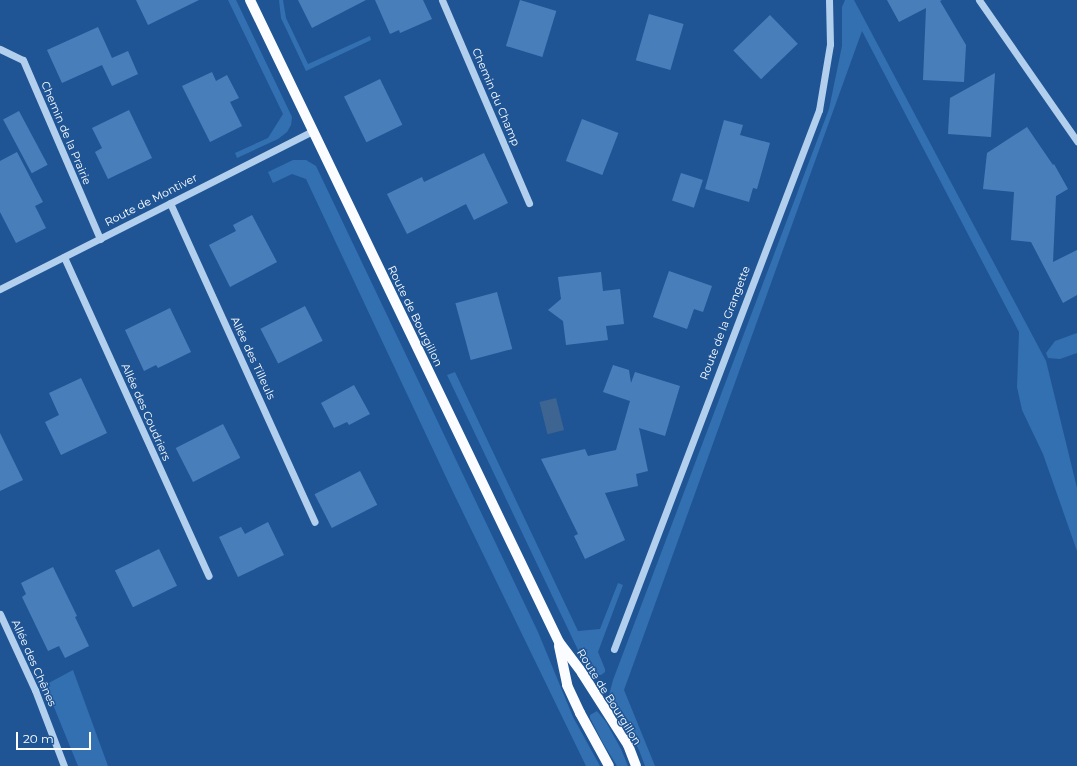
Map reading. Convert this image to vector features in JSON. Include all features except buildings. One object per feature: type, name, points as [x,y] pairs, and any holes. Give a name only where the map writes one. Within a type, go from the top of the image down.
[{"type":"main road","name":"Route de Bourgillon","points":[[250,0],[558,642],[582,673],[628,745],[636,766]]},
{"type":"main road","name":"Route de Bourgillon","points":[[558,642],[567,685],[609,766]]},
{"type":"street","name":"Chemin du Champ","points":[[442,0],[529,203]]},
{"type":"street","name":"Route de la Grangette","points":[[614,649],[819,110],[830,44],[829,0]]},
{"type":"street","points":[[980,0],[1077,141]]},
{"type":"street","name":"Chemin de la Prairie","points":[[0,49],[23,60],[100,239]]},
{"type":"street","name":"Route de Montiver","points":[[0,289],[313,131]]},
{"type":"street","name":"Allée des Tilleuls","points":[[170,203],[315,522]]},
{"type":"street","name":"Allée des Coudriers","points":[[64,257],[208,576]]},
{"type":"street","name":"Allée des Chênes","points":[[0,614],[36,690],[64,766]]},
{"type":"shaded area","points":[[228,0],[236,0],[292,117],[291,125],[287,132],[278,139],[237,158],[235,153],[268,138],[283,114]]},
{"type":"shaded area","points":[[279,0],[283,0],[286,18],[308,64],[370,36],[371,40],[306,71],[281,18]]},
{"type":"shaded area","points":[[845,0],[854,0],[1046,361],[1077,488],[1077,551],[1043,454],[1022,410],[1017,387],[1019,332],[862,31],[624,690],[655,766],[645,766],[639,750],[625,724],[608,699],[613,680],[829,109],[842,46],[842,7]]},
{"type":"shaded area","points":[[293,160],[306,160],[316,166],[538,632],[573,717],[600,766],[586,766],[453,492],[306,179],[292,174],[273,183],[268,172]]},
{"type":"shaded area","points":[[1077,333],[1077,353],[1060,359],[1048,358],[1046,353],[1055,341]]},
{"type":"shaded area","points":[[455,372],[578,631],[600,629],[618,583],[623,585],[598,652],[605,669],[605,672],[601,675],[596,675],[588,671],[447,375]]},
{"type":"shaded area","points":[[556,398],[564,430],[547,434],[540,402]]},
{"type":"shaded area","points":[[73,670],[108,766],[78,766],[45,685]]},
{"type":"shaded area","points":[[597,711],[606,722],[621,749],[628,766],[617,766],[603,743],[590,718],[590,715]]}]
